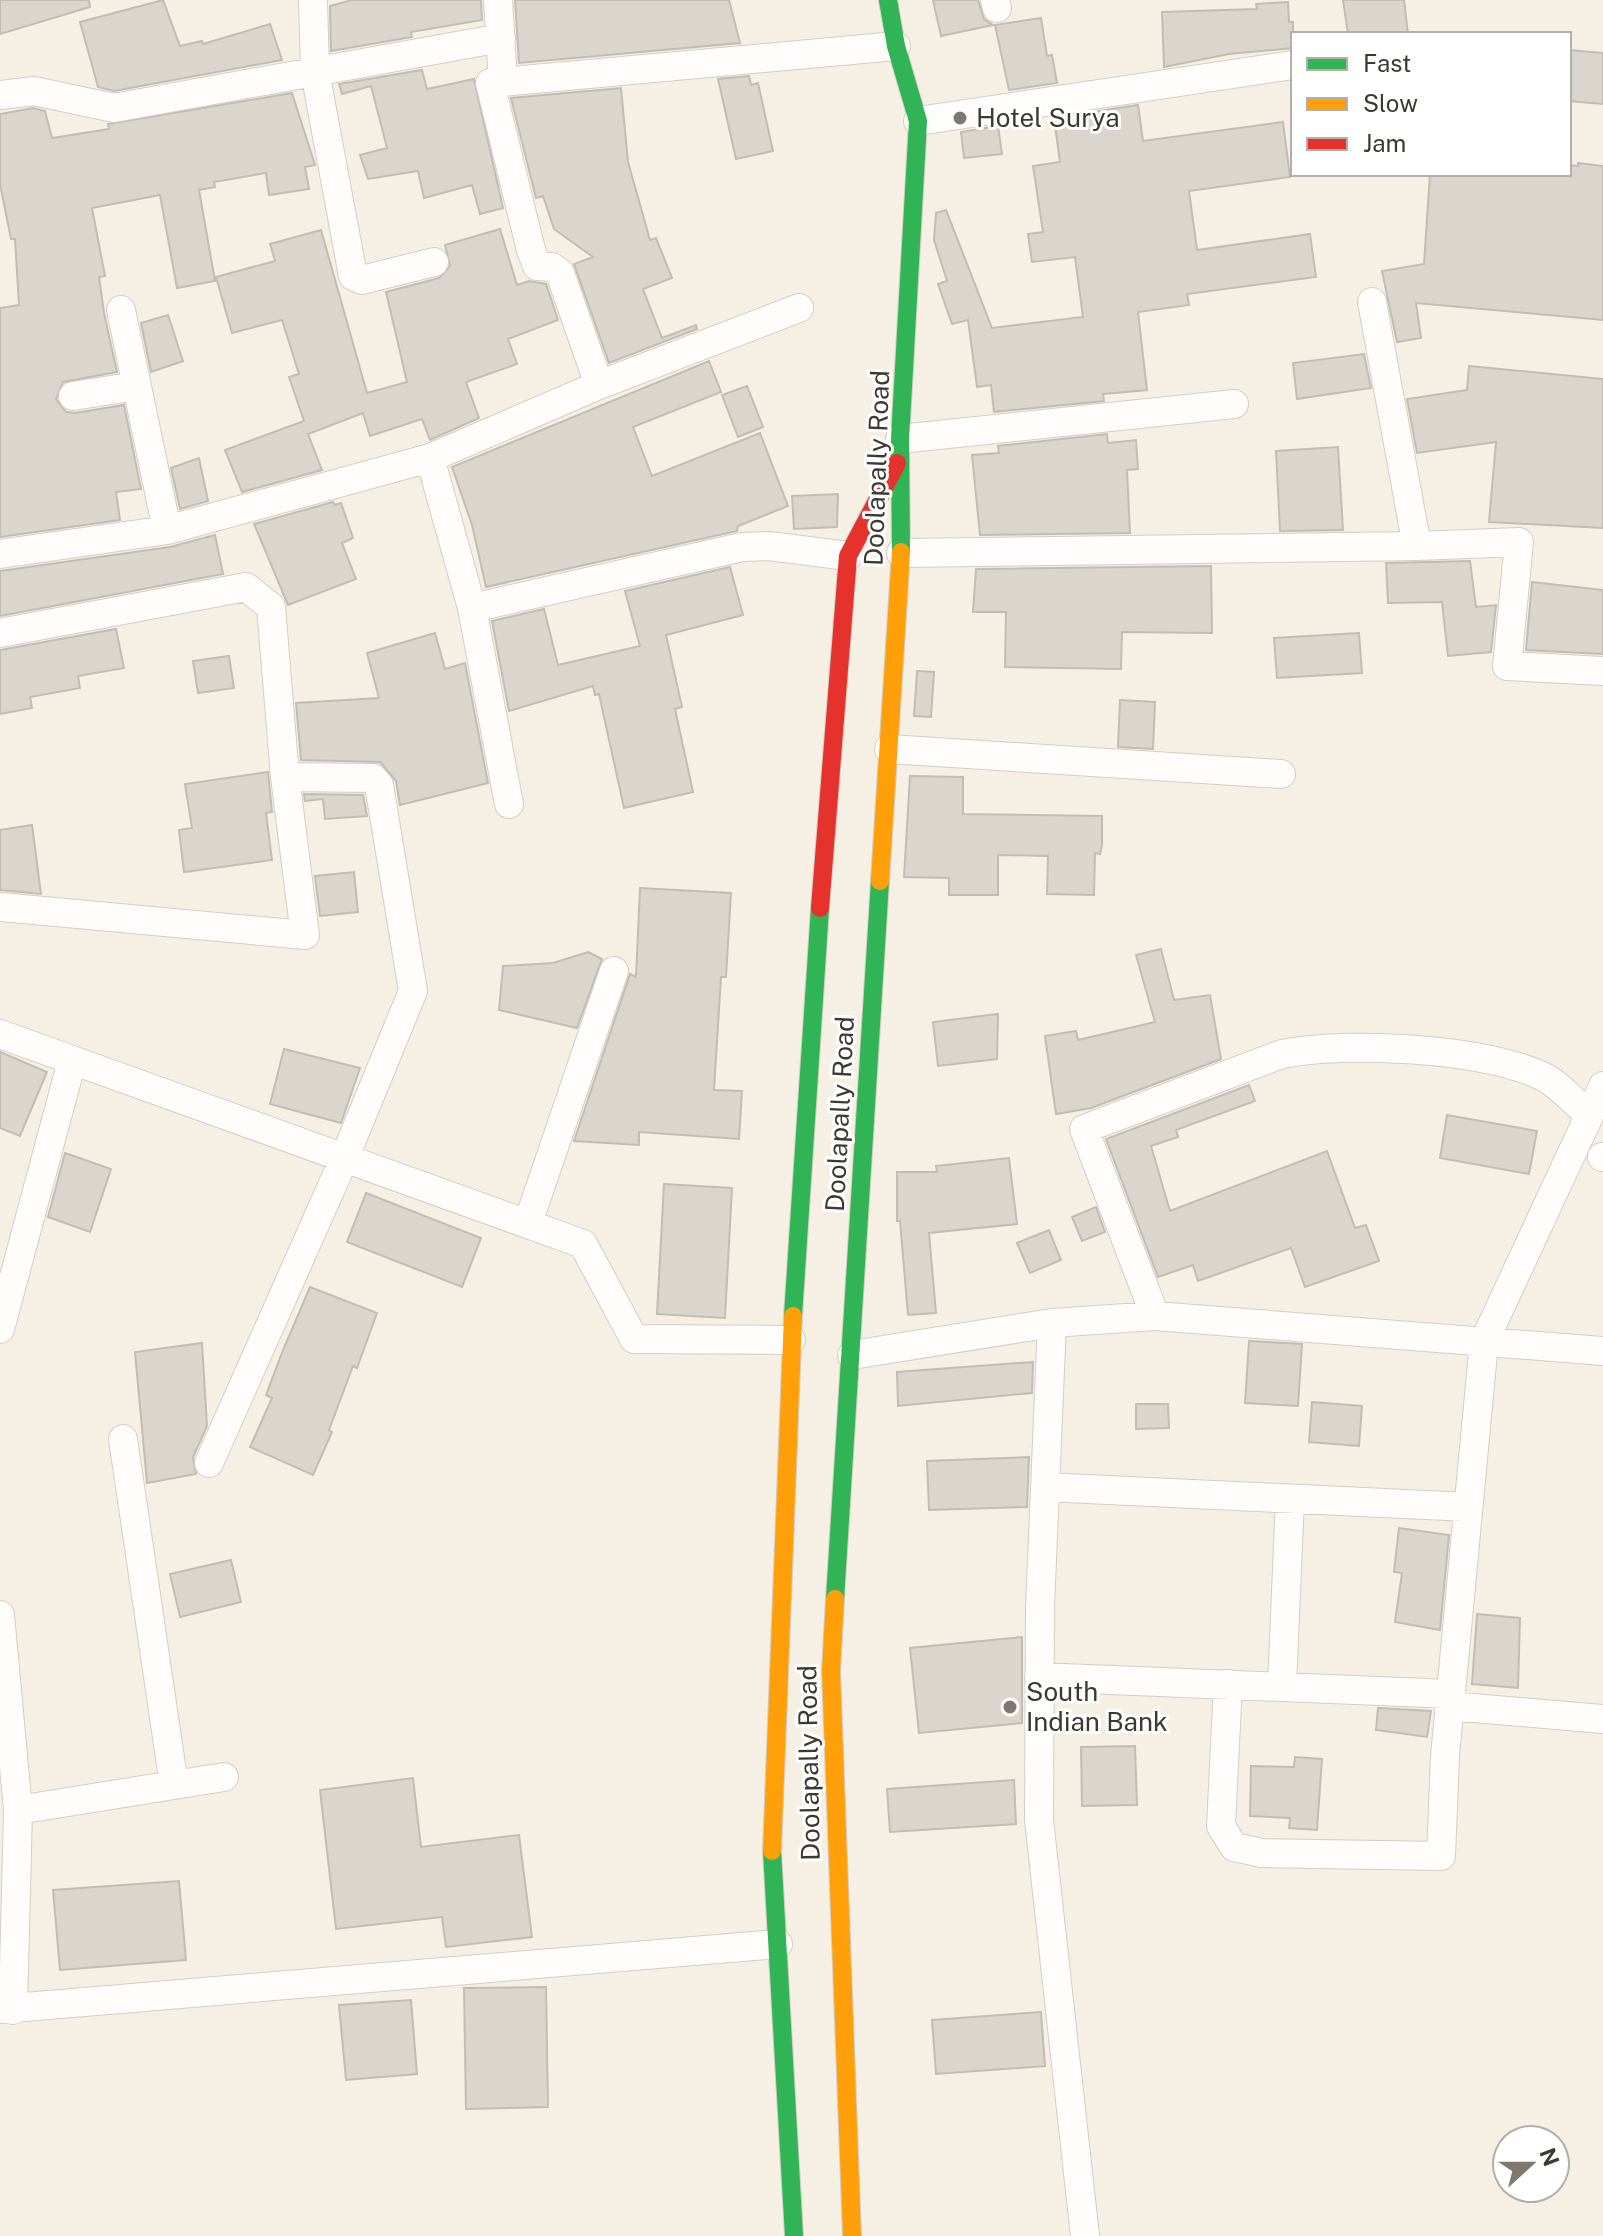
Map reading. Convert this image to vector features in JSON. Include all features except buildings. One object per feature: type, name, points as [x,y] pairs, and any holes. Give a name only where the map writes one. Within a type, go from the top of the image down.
[{"type":"main road","name":"Doolapally Road","points":[[852,2236],[831,1671],[901,553],[900,448],[918,121],[896,46],[888,0]]},
{"type":"main road","points":[[794,2236],[772,1856],[791,1340],[821,890],[848,556],[900,448]]},
{"type":"street","points":[[313,0],[315,72],[353,276],[362,280],[434,262]]},
{"type":"street","points":[[498,0],[503,82]]},
{"type":"street","points":[[0,95],[34,91],[114,108],[501,38]]},
{"type":"street","points":[[599,385],[560,273],[552,267],[537,266],[531,250],[490,83],[896,46]]},
{"type":"street","points":[[918,121],[1291,65]]},
{"type":"street","points":[[1372,302],[1417,546]]},
{"type":"street","points":[[0,554],[167,530],[430,458],[599,385],[799,308]]},
{"type":"street","points":[[121,310],[167,530]]},
{"type":"street","points":[[73,396],[136,386]]},
{"type":"street","points":[[900,448],[1234,404]]},
{"type":"street","points":[[430,458],[472,608],[509,804]]},
{"type":"street","points":[[901,553],[1519,542],[1507,666],[1603,671]]},
{"type":"street","points":[[472,608],[742,547],[769,546],[848,556]]},
{"type":"street","points":[[0,633],[246,587],[271,607],[285,777],[305,935],[0,907]]},
{"type":"street","points":[[889,749],[1281,774]]},
{"type":"street","points":[[209,1463],[344,1159],[413,991],[379,785],[373,778],[285,777]]},
{"type":"street","points":[[528,1223],[614,971]]},
{"type":"street","points":[[0,1034],[583,1244],[634,1339],[791,1340]]},
{"type":"street","points":[[1155,1316],[1084,1129],[1282,1054],[1314,1047],[1383,1049],[1483,1059],[1545,1077],[1589,1115]]},
{"type":"street","points":[[0,1329],[72,1061]]},
{"type":"street","points":[[1228,1684],[1221,1826],[1234,1847],[1262,1853],[1441,1856],[1450,1700],[1484,1342],[1603,1086]]},
{"type":"street","points":[[852,1355],[1052,1323],[1155,1316],[1603,1351]]},
{"type":"street","points":[[1052,1323],[1039,1677],[1043,1878],[1085,2236]]},
{"type":"street","points":[[123,1439],[174,1785]]},
{"type":"street","points":[[1045,1487],[1468,1507]]},
{"type":"street","points":[[1282,1686],[1290,1499]]},
{"type":"street","points":[[0,1615],[1,1658],[18,1810],[7,2010],[778,1944]]},
{"type":"street","points":[[1039,1677],[1282,1686],[1450,1700],[1603,1719]]},
{"type":"street","points":[[18,1810],[224,1777]]},
{"type":"traffic: fast","points":[[888,0],[896,46],[918,121],[900,439],[901,552]]},
{"type":"traffic: fast","points":[[835,1599],[880,881]]},
{"type":"traffic: fast","points":[[793,1316],[820,908]]},
{"type":"traffic: fast","points":[[772,1851],[794,2236]]},
{"type":"traffic: slow","points":[[880,881],[901,552]]},
{"type":"traffic: slow","points":[[772,1851],[793,1316]]},
{"type":"traffic: slow","points":[[835,1599],[831,1671],[852,2236]]},
{"type":"traffic: jam","points":[[820,908],[848,556],[897,463]]},
{"type":"place","name":"Hotel Surya","points":[[960,118]]},
{"type":"place","name":"South Indian Bank","points":[[1010,1707]]}]
